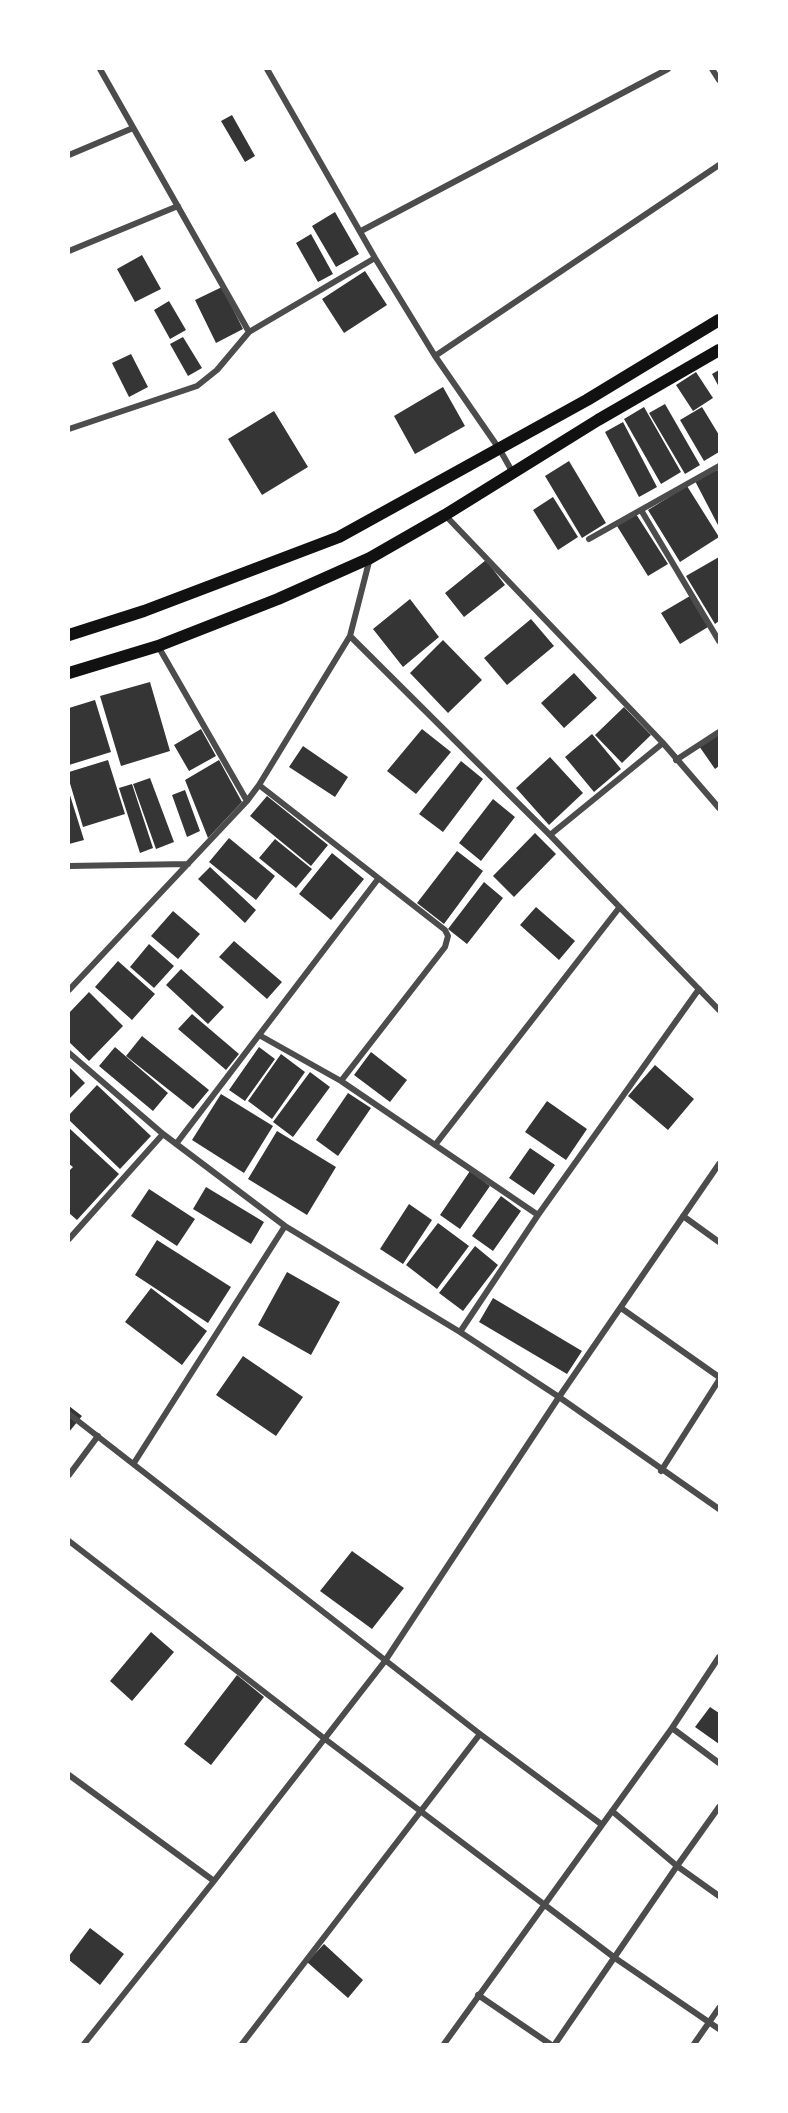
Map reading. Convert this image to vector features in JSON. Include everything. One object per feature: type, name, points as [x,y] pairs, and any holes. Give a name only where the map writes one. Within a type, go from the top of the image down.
[{"type":"main road","points":[[69,636],[339,537],[500,450],[719,320]]},
{"type":"main road","points":[[69,673],[158,646],[278,599],[370,558],[445,515],[598,420],[719,350]]},
{"type":"street","points":[[100,69],[249,332]]},
{"type":"street","points":[[267,69],[375,258],[435,356],[500,450],[513,473]]},
{"type":"street","points":[[361,231],[668,69]]},
{"type":"street","points":[[712,69],[719,80]]},
{"type":"street","points":[[69,155],[133,128]]},
{"type":"street","points":[[435,356],[719,165]]},
{"type":"street","points":[[69,251],[178,206]]},
{"type":"street","points":[[69,429],[196,386],[217,370],[249,332],[375,258]]},
{"type":"street","points":[[589,538],[719,466]]},
{"type":"street","points":[[641,510],[719,640]]},
{"type":"street","points":[[445,515],[663,743],[719,808]]},
{"type":"street","points":[[69,990],[248,801],[350,636],[370,558]]},
{"type":"street","points":[[350,636],[550,835],[719,1010]]},
{"type":"street","points":[[158,646],[248,801]]},
{"type":"street","points":[[676,760],[719,732]]},
{"type":"street","points":[[550,835],[663,743]]},
{"type":"street","points":[[259,785],[445,930],[448,936],[447,944],[341,1081]]},
{"type":"street","points":[[69,866],[188,864]]},
{"type":"street","points":[[176,1143],[378,879]]},
{"type":"street","points":[[435,1145],[619,908]]},
{"type":"street","points":[[460,1332],[538,1215],[699,989]]},
{"type":"street","points":[[259,1035],[341,1081],[538,1215]]},
{"type":"street","points":[[69,1053],[163,1134],[285,1226],[460,1332],[559,1397],[719,1509]]},
{"type":"street","points":[[69,1239],[163,1134]]},
{"type":"street","points":[[84,2044],[385,1661],[559,1397],[719,1164]]},
{"type":"street","points":[[683,1216],[719,1242]]},
{"type":"street","points":[[134,1463],[285,1226]]},
{"type":"street","points":[[621,1308],[719,1379],[662,1470]]},
{"type":"street","points":[[69,1414],[385,1661],[601,1824]]},
{"type":"street","points":[[69,1475],[98,1436]]},
{"type":"street","points":[[69,1541],[544,1905],[615,1958],[719,2029]]},
{"type":"street","points":[[444,2044],[672,1728],[719,1657]]},
{"type":"street","points":[[672,1728],[719,1763]]},
{"type":"street","points":[[242,2044],[480,1734]]},
{"type":"street","points":[[69,1775],[214,1881]]},
{"type":"street","points":[[555,2044],[719,1807]]},
{"type":"street","points":[[612,1811],[677,1866],[719,1896]]},
{"type":"street","points":[[478,1995],[550,2044]]},
{"type":"street","points":[[694,2044],[719,2008]]},
{"type":"building","points":[[232,115],[255,156],[245,162],[221,121]]},
{"type":"building","points":[[335,212],[359,254],[336,267],[312,226]]},
{"type":"building","points":[[311,234],[333,274],[318,282],[296,243]]},
{"type":"building","points":[[142,255],[161,289],[135,302],[117,269]]},
{"type":"building","points":[[365,271],[387,305],[344,333],[322,299]]},
{"type":"building","points":[[222,287],[243,329],[216,343],[195,300]]},
{"type":"building","points":[[169,301],[186,330],[170,339],[154,310]]},
{"type":"building","points":[[183,337],[202,368],[188,376],[170,344]]},
{"type":"building","points":[[131,354],[148,387],[129,397],[112,363]]},
{"type":"building","points":[[719,370],[719,387],[712,374]]},
{"type":"building","points":[[696,372],[713,398],[693,411],[676,385]]},
{"type":"building","points":[[443,387],[465,426],[415,454],[394,416]]},
{"type":"building","points":[[665,404],[700,465],[685,474],[649,413]]},
{"type":"building","points":[[644,407],[681,472],[661,484],[624,419]]},
{"type":"building","points":[[702,407],[719,435],[719,452],[704,461],[680,420]]},
{"type":"building","points":[[274,411],[308,467],[262,495],[228,439]]},
{"type":"building","points":[[623,422],[657,487],[639,497],[605,432]]},
{"type":"building","points":[[569,461],[606,523],[582,538],[545,476]]},
{"type":"building","points":[[717,469],[719,473],[719,527],[695,481]]},
{"type":"building","points":[[687,486],[719,537],[680,562],[648,510]]},
{"type":"building","points":[[553,497],[578,537],[558,550],[533,510]]},
{"type":"building","points":[[636,514],[668,564],[648,576],[617,526]]},
{"type":"building","points":[[719,557],[719,621],[715,624],[686,576]]},
{"type":"building","points":[[486,560],[505,585],[464,617],[445,593]]},
{"type":"building","points":[[690,596],[708,627],[680,644],[661,613]]},
{"type":"building","points":[[410,599],[439,637],[403,667],[373,629]]},
{"type":"building","points":[[531,619],[554,646],[507,685],[484,658]]},
{"type":"building","points":[[443,640],[482,680],[448,713],[410,673]]},
{"type":"building","points":[[574,673],[597,698],[564,728],[541,703]]},
{"type":"building","points":[[150,682],[170,751],[121,766],[100,696]]},
{"type":"building","points":[[95,700],[111,752],[69,765],[69,708]]},
{"type":"building","points":[[624,707],[651,735],[622,763],[595,735]]},
{"type":"building","points":[[201,729],[216,756],[189,771],[174,745]]},
{"type":"building","points":[[422,729],[451,752],[416,794],[387,771]]},
{"type":"building","points":[[719,733],[719,766],[715,769],[699,746]]},
{"type":"building","points":[[592,734],[621,769],[594,792],[565,757]]},
{"type":"building","points":[[303,746],[348,777],[335,797],[289,767]]},
{"type":"building","points":[[550,757],[583,793],[549,825],[516,788]]},
{"type":"building","points":[[108,760],[125,814],[83,827],[69,780],[69,772]]},
{"type":"building","points":[[219,760],[242,802],[208,838],[185,780]]},
{"type":"building","points":[[461,761],[483,779],[443,832],[419,814]]},
{"type":"building","points":[[150,778],[174,842],[156,849],[133,784]]},
{"type":"building","points":[[132,784],[153,848],[140,853],[119,788]]},
{"type":"building","points":[[185,790],[200,831],[187,837],[172,795]]},
{"type":"building","points":[[69,792],[84,840],[69,844]]},
{"type":"building","points":[[267,796],[328,845],[311,866],[250,816]]},
{"type":"building","points":[[493,799],[515,817],[481,861],[459,843]]},
{"type":"building","points":[[535,833],[556,854],[514,897],[493,876]]},
{"type":"building","points":[[229,838],[275,876],[256,900],[209,862]]},
{"type":"building","points":[[275,839],[312,869],[296,888],[259,858]]},
{"type":"building","points":[[457,851],[483,871],[444,924],[417,903]]},
{"type":"building","points":[[332,853],[364,879],[331,920],[299,894]]},
{"type":"building","points":[[210,867],[256,910],[245,923],[198,879]]},
{"type":"building","points":[[484,882],[503,898],[467,944],[448,929]]},
{"type":"building","points":[[536,907],[575,941],[559,960],[520,925]]},
{"type":"building","points":[[173,911],[200,934],[178,959],[151,936]]},
{"type":"building","points":[[234,941],[282,982],[267,999],[219,957]]},
{"type":"building","points":[[149,944],[174,966],[154,988],[130,967]]},
{"type":"building","points":[[118,961],[155,994],[132,1020],[95,987]]},
{"type":"building","points":[[181,969],[224,1007],[208,1024],[166,985]]},
{"type":"building","points":[[89,992],[123,1026],[89,1061],[69,1042],[69,1013]]},
{"type":"building","points":[[192,1014],[239,1054],[226,1070],[178,1029]]},
{"type":"building","points":[[142,1036],[209,1090],[193,1109],[126,1056]]},
{"type":"building","points":[[115,1047],[168,1093],[153,1111],[99,1066]]},
{"type":"building","points":[[259,1047],[275,1059],[245,1101],[229,1090]]},
{"type":"building","points":[[371,1052],[407,1080],[390,1102],[354,1075]]},
{"type":"building","points":[[281,1054],[305,1072],[272,1119],[248,1101]]},
{"type":"building","points":[[655,1065],[694,1099],[668,1130],[628,1096]]},
{"type":"building","points":[[69,1067],[85,1083],[69,1099]]},
{"type":"building","points":[[310,1072],[330,1087],[293,1137],[273,1122]]},
{"type":"building","points":[[97,1085],[151,1136],[120,1169],[69,1120],[69,1115]]},
{"type":"building","points":[[348,1093],[371,1108],[338,1156],[316,1140]]},
{"type":"building","points":[[221,1094],[273,1126],[244,1173],[192,1140]]},
{"type":"building","points":[[547,1101],[587,1129],[566,1160],[525,1132]]},
{"type":"building","points":[[69,1128],[119,1174],[77,1220],[69,1213],[69,1171],[73,1167],[69,1164]]},
{"type":"building","points":[[277,1131],[336,1167],[307,1215],[248,1179]]},
{"type":"building","points":[[530,1148],[555,1165],[534,1195],[509,1178]]},
{"type":"building","points":[[470,1171],[490,1186],[460,1229],[440,1215]]},
{"type":"building","points":[[206,1187],[264,1222],[251,1244],[193,1209]]},
{"type":"building","points":[[149,1189],[195,1219],[177,1246],[131,1216]]},
{"type":"building","points":[[501,1196],[521,1211],[493,1251],[472,1236]]},
{"type":"building","points":[[409,1204],[432,1220],[403,1264],[380,1249]]},
{"type":"building","points":[[438,1223],[469,1246],[437,1289],[406,1265]]},
{"type":"building","points":[[157,1240],[231,1287],[208,1323],[135,1275]]},
{"type":"building","points":[[475,1246],[498,1265],[463,1311],[439,1293]]},
{"type":"building","points":[[287,1272],[340,1302],[311,1355],[258,1325]]},
{"type":"building","points":[[151,1288],[207,1331],[182,1365],[125,1322]]},
{"type":"building","points":[[493,1298],[582,1351],[567,1374],[479,1322]]},
{"type":"building","points":[[243,1356],[303,1397],[276,1436],[216,1395]]},
{"type":"building","points":[[69,1406],[82,1416],[69,1432]]},
{"type":"building","points":[[352,1551],[404,1588],[372,1629],[320,1591]]},
{"type":"building","points":[[151,1632],[174,1652],[132,1701],[110,1681]]},
{"type":"building","points":[[237,1675],[264,1697],[211,1765],[184,1744]]},
{"type":"building","points":[[710,1707],[719,1713],[719,1744],[695,1727]]},
{"type":"building","points":[[90,1928],[124,1954],[100,1985],[69,1960],[69,1956]]},
{"type":"building","points":[[324,1944],[363,1980],[348,1998],[307,1962]]}]
